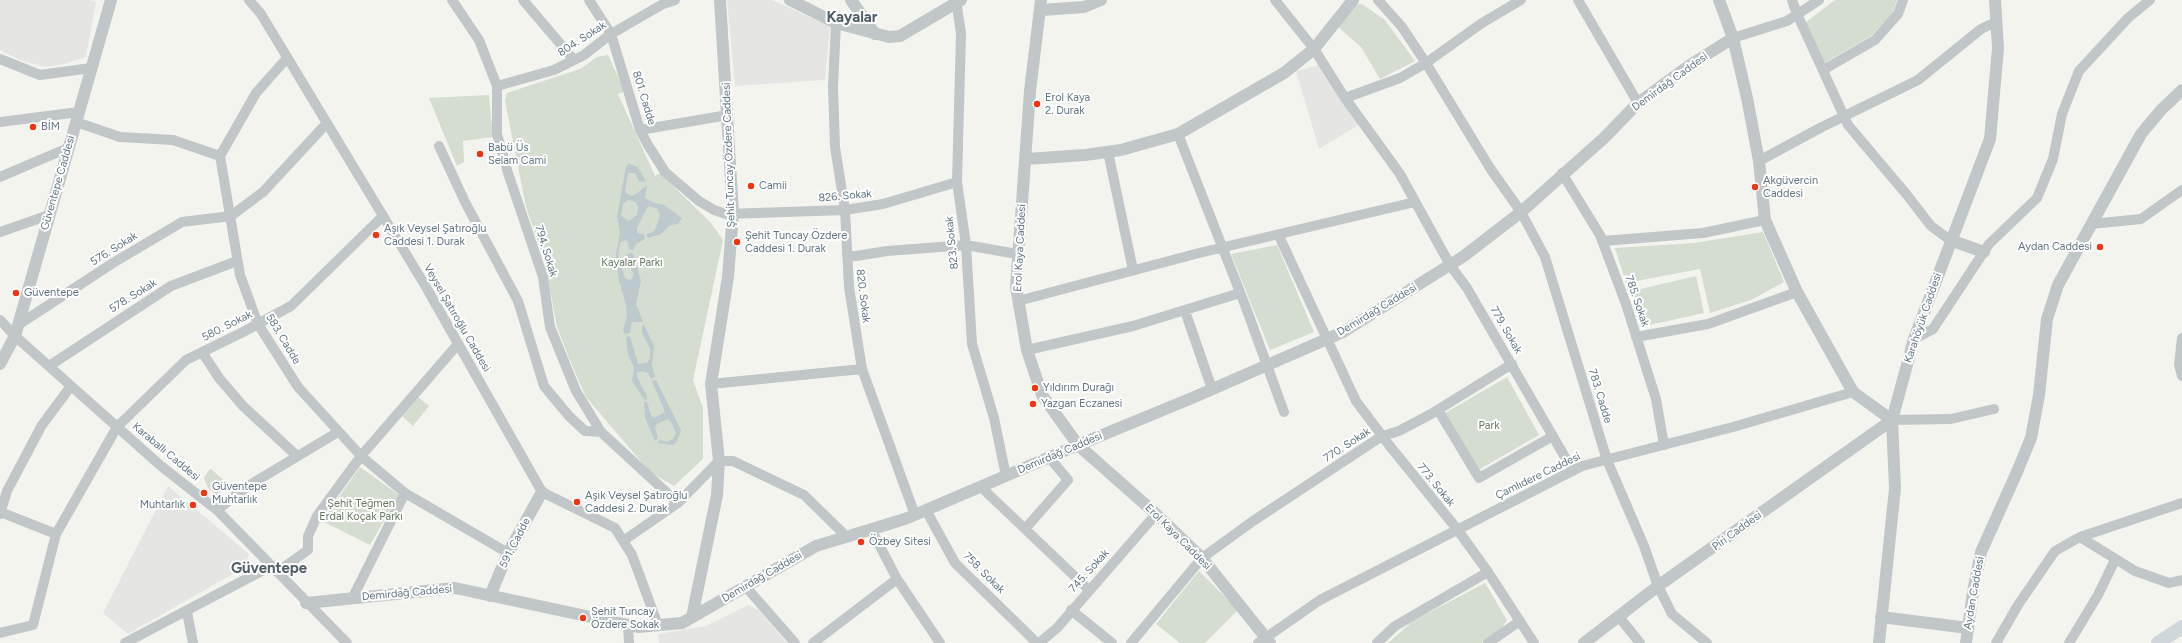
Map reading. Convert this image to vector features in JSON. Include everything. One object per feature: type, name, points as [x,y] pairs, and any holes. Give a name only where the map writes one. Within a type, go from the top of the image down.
[{"type":"main road","points":[[2158,643],[2182,628]]},
{"type":"street","name":"Güventepe Caddesi","points":[[0,364],[16,330],[111,0]]},
{"type":"street","name":"Veysel Şatıroğlu Caddesi","points":[[249,0],[260,14],[383,216],[542,492]]},
{"type":"street","name":"794. Sokak","points":[[452,0],[479,40],[497,86],[497,134],[508,173],[543,277],[550,327],[576,391],[601,432],[678,503]]},
{"type":"street","points":[[523,0],[574,60]]},
{"type":"street","name":"801. Cadde","points":[[589,0],[611,34],[640,130],[665,172],[699,201],[720,212],[733,213]]},
{"type":"street","name":"804. Sokak","points":[[497,86],[554,70],[574,60],[611,34],[663,4],[675,0]]},
{"type":"street","name":"Şehit Tuncay Özdere Caddesi","points":[[692,617],[717,496],[719,461],[711,384],[728,277],[733,213],[720,0]]},
{"type":"street","points":[[790,0],[836,23],[890,37],[900,36],[958,1]]},
{"type":"street","points":[[851,0],[874,34]]},
{"type":"street","points":[[1041,5],[1084,7],[1101,0]]},
{"type":"street","name":"779. Sokak","points":[[1275,0],[1314,49],[1346,98],[1400,174],[1450,265],[1468,288],[1573,471]]},
{"type":"street","points":[[1026,158],[1108,152],[1178,134],[1284,72],[1314,49],[1353,0]]},
{"type":"street","name":"783. Cadde","points":[[1378,0],[1402,27],[1426,63],[1490,168],[1521,212],[1545,257],[1607,460],[1644,546],[1658,586],[1672,614],[1707,643]]},
{"type":"street","points":[[1346,98],[1400,78],[1426,63],[1482,23],[1521,0]]},
{"type":"street","points":[[1578,0],[1638,103]]},
{"type":"street","points":[[1719,0],[1733,38],[1747,98],[1759,161],[1765,220],[1797,292],[1853,392],[1892,420],[1951,419],[1994,409]]},
{"type":"street","points":[[1792,0],[1797,14],[1848,124],[1931,226],[1950,240],[1984,252]]},
{"type":"street","points":[[1733,38],[1787,21],[1819,0]]},
{"type":"street","points":[[1823,70],[1875,40],[1898,14],[1903,0]]},
{"type":"street","name":"Karahöyük Caddesi","points":[[1878,643],[1895,488],[1892,420],[1914,339],[1950,240],[1990,139],[1998,48],[1995,0]]},
{"type":"street","points":[[1914,339],[1934,329],[1989,244],[2037,198],[2053,159],[2062,114],[2079,72],[2128,18],[2150,0]]},
{"type":"street","name":"823. Sokak","points":[[958,1],[961,33],[957,182],[966,245],[972,344],[994,418],[1006,476]]},
{"type":"street","name":"Erol Kaya Caddesi","points":[[1041,5],[1030,91],[1026,158],[1017,254],[1016,287],[1027,350],[1042,395],[1078,445],[1156,514],[1202,558],[1264,641]]},
{"type":"street","points":[[1759,161],[1820,128],[1844,118],[1918,80],[1981,29],[1996,22]]},
{"type":"street","name":"820. Sokak","points":[[836,23],[833,87],[835,147],[845,210],[848,287],[862,369],[921,512]]},
{"type":"street","name":"Demirdağ Caddesi","points":[[306,603],[455,588],[638,627],[682,623],[816,546],[921,512],[1343,332],[1450,265],[1521,212],[1562,173],[1604,138],[1638,103],[1690,65],[1733,38]]},
{"type":"street","points":[[0,122],[77,117],[120,137],[173,140],[220,156],[256,93],[287,58]]},
{"type":"street","points":[[0,59],[40,75],[91,68]]},
{"type":"street","name":"Aydan Caddesi","points":[[1966,643],[1981,552],[2017,472],[2030,438],[2039,395],[2044,337],[2051,304],[2058,285],[2090,224],[2141,134],[2181,88]]},
{"type":"street","points":[[640,130],[728,115]]},
{"type":"street","points":[[231,216],[263,192],[327,123]]},
{"type":"street","points":[[1178,134],[1268,365],[1284,412]]},
{"type":"street","points":[[439,146],[465,202],[518,301],[544,386],[569,416],[585,431],[601,432]]},
{"type":"street","points":[[0,177],[68,148]]},
{"type":"street","points":[[1108,152],[1133,270]]},
{"type":"street","name":"583. Cadde","points":[[220,156],[240,275],[258,324],[298,387],[361,456],[406,493],[508,553]]},
{"type":"street","name":"785. Sokak","points":[[1562,173],[1602,241],[1656,398],[1664,445]]},
{"type":"street","name":"826. Sokak","points":[[733,213],[845,210],[883,204],[957,182]]},
{"type":"street","points":[[2090,224],[2141,219],[2182,190]]},
{"type":"street","points":[[1018,301],[1133,270],[1415,202]]},
{"type":"street","points":[[0,232],[49,215]]},
{"type":"street","name":"576. Sokak","points":[[16,330],[113,263],[182,222],[231,216]]},
{"type":"street","name":"580. Sokak","points":[[0,633],[33,625],[56,534],[117,427],[186,360],[291,306],[383,216]]},
{"type":"street","points":[[1602,241],[1703,233],[1765,220]]},
{"type":"street","name":"773. Sokak","points":[[1279,236],[1328,338],[1356,401],[1382,436],[1457,529],[1488,572],[1534,643]]},
{"type":"street","points":[[847,255],[856,256],[966,245],[1017,254]]},
{"type":"street","name":"578. Sokak","points":[[49,366],[171,286],[237,261]]},
{"type":"street","points":[[1636,337],[1708,324],[1797,292]]},
{"type":"street","points":[[1027,350],[1133,326],[1240,293]]},
{"type":"street","points":[[1185,311],[1212,389]]},
{"type":"street","name":"Karaballı Caddesi","points":[[0,320],[16,330],[49,366],[161,466],[217,510],[306,603],[347,643]]},
{"type":"street","points":[[2182,338],[2179,365],[2182,376]]},
{"type":"street","points":[[125,643],[274,569],[308,550],[308,536],[317,516],[361,456],[458,344]]},
{"type":"street","points":[[202,352],[219,378],[244,406],[297,456]]},
{"type":"street","name":"770. Sokak","points":[[1131,643],[1202,558],[1253,521],[1382,436],[1399,430],[1438,410],[1512,364]]},
{"type":"street","points":[[711,384],[862,369]]},
{"type":"street","points":[[56,534],[0,513],[7,491],[42,425],[71,386]]},
{"type":"street","name":"Çamlıdere Caddesi","points":[[1264,641],[1320,600],[1582,466],[1664,445],[1853,392]]},
{"type":"street","points":[[1438,410],[1479,478],[1553,436]]},
{"type":"street","name":"Piri Caddesi","points":[[1584,643],[1658,586],[1892,420]]},
{"type":"street","points":[[217,510],[248,486],[338,432]]},
{"type":"street","points":[[1025,529],[1068,480],[1049,457]]},
{"type":"street","points":[[623,541],[678,503],[719,461],[733,461],[804,495],[846,537]]},
{"type":"street","points":[[981,486],[1088,589]]},
{"type":"street","points":[[542,492],[615,528],[632,556],[658,625]]},
{"type":"street","name":"591. Cadde","points":[[490,596],[508,553],[542,492]]},
{"type":"street","points":[[352,598],[406,493]]},
{"type":"street","points":[[1996,643],[2018,605],[2055,551],[2080,537],[2182,503]]},
{"type":"street","name":"758. Sokak","points":[[921,512],[955,563],[1042,642]]},
{"type":"street","name":"745. Sokak","points":[[1042,642],[1057,628],[1088,589],[1156,514]]},
{"type":"street","points":[[871,529],[897,579],[940,643]]},
{"type":"street","points":[[2080,537],[2135,571],[2169,583],[2182,580]]},
{"type":"street","points":[[2069,643],[2098,595],[2115,560]]},
{"type":"street","points":[[1377,643],[1395,626],[1488,572]]},
{"type":"street","points":[[813,643],[897,579]]},
{"type":"street","points":[[746,587],[795,643]]},
{"type":"street","points":[[1071,610],[1112,643]]},
{"type":"street","points":[[187,612],[193,643]]},
{"type":"street","points":[[1619,617],[1640,643]]},
{"type":"street","points":[[1881,618],[1968,628]]},
{"type":"street","points":[[1488,643],[1520,621]]},
{"type":"street","points":[[628,625],[629,643]]},
{"type":"shaded area","points":[[0,0],[89,0],[96,2],[86,57],[65,64],[45,67],[20,60],[0,50]]},
{"type":"shaded area","points":[[727,0],[772,0],[830,26],[825,80],[735,86]]},
{"type":"shaded area","points":[[1319,65],[1360,124],[1319,149],[1296,71]]},
{"type":"shaded area","points":[[629,164],[638,167],[646,182],[639,181],[635,173],[628,173],[625,191],[627,194],[632,196],[647,185],[645,198],[654,203],[664,205],[682,218],[678,224],[670,225],[661,234],[648,238],[646,234],[653,232],[656,228],[660,215],[657,208],[648,206],[637,228],[637,233],[644,234],[645,239],[636,244],[633,250],[629,249],[628,242],[625,240],[620,243],[618,257],[625,278],[629,280],[632,279],[634,274],[626,259],[626,256],[629,253],[633,253],[641,281],[636,304],[643,322],[632,322],[630,333],[625,334],[623,331],[627,316],[626,305],[619,280],[616,255],[620,232],[617,216],[626,167]],"holes":[[[628,200],[636,202],[638,207],[637,215],[629,221],[621,216],[623,204]]]},
{"type":"shaded area","points":[[644,325],[654,346],[652,365],[655,377],[651,379],[648,373],[642,371],[637,373],[637,377],[647,396],[647,400],[644,399],[632,381],[634,368],[628,354],[626,337],[630,336],[638,364],[647,363],[650,358],[650,348],[642,333],[642,326]]},
{"type":"shaded area","points":[[656,380],[681,430],[677,441],[673,445],[658,443],[660,440],[667,442],[673,439],[676,433],[671,422],[667,419],[657,424],[655,428],[658,438],[655,441],[645,417],[644,402],[647,402],[651,415],[654,418],[665,412],[652,381]]},
{"type":"shaded area","points":[[168,486],[249,554],[245,567],[128,634],[103,613]]},
{"type":"shaded area","points":[[748,605],[759,610],[787,643],[659,643],[658,634],[706,626]]},
{"type":"green space","points":[[1835,0],[1897,0],[1892,14],[1871,36],[1824,63],[1806,22]]},
{"type":"green space","points":[[1362,4],[1385,20],[1415,61],[1380,79],[1361,47],[1337,26],[1352,5]]},
{"type":"green space","name":"Kayalar Parkı","points":[[608,55],[625,91],[618,94],[655,176],[660,173],[711,223],[723,240],[693,380],[703,408],[703,459],[674,486],[650,472],[586,397],[557,327],[545,262],[526,207],[505,101],[507,93],[580,69],[597,57]]},
{"type":"green space","points":[[489,95],[493,137],[463,141],[464,162],[457,166],[429,98]]},
{"type":"green space","points":[[1763,232],[1784,282],[1751,300],[1710,313],[1700,269],[1626,283],[1615,248],[1694,243]]},
{"type":"green space","points":[[1277,245],[1314,332],[1270,350],[1231,254]]},
{"type":"green space","points":[[1696,276],[1704,313],[1640,327],[1632,291]]},
{"type":"green space","name":"Park","points":[[1507,377],[1539,435],[1473,473],[1440,416]]},
{"type":"green space","points":[[418,397],[429,406],[413,426],[402,416]]},
{"type":"green space","name":"Şehit Teğmen Erdal Koçak Parkı","points":[[360,467],[399,495],[370,545],[322,521]]},
{"type":"green space","points":[[211,469],[228,484],[217,496],[208,488],[204,478]]},
{"type":"green space","points":[[1199,571],[1238,610],[1205,643],[1180,643],[1156,624]]},
{"type":"green space","points":[[1485,583],[1507,620],[1502,628],[1481,643],[1388,643],[1413,621]]},
{"type":"place","name":"Erol Kaya 2. Durak","points":[[1037,104]]},
{"type":"place","name":"BİM","points":[[33,127]]},
{"type":"place","name":"Babü Üs Selam Cami","points":[[480,154]]},
{"type":"place","name":"Camii","points":[[751,186]]},
{"type":"place","name":"Akgüvercin Caddesi","points":[[1755,187]]},
{"type":"place","name":"Aşık Veysel Şatıroğlu Caddesi 1. Durak","points":[[376,235]]},
{"type":"place","name":"Şehit Tuncay Özdere Caddesi 1. Durak","points":[[737,242]]},
{"type":"place","name":"Aydan Caddesi","points":[[2100,247]]},
{"type":"place","name":"Güventepe","points":[[16,293]]},
{"type":"place","name":"Yıldırım Durağı","points":[[1035,388]]},
{"type":"place","name":"Yazgan Eczanesi","points":[[1033,404]]},
{"type":"place","name":"Güventepe Muhtarlık","points":[[204,493]]},
{"type":"place","name":"Aşık Veysel Şatıroğlu Caddesi 2. Durak","points":[[577,502]]},
{"type":"place","name":"Muhtarlık","points":[[193,505]]},
{"type":"place","name":"Özbey Sitesi","points":[[861,542]]},
{"type":"place","name":"Şehit Tuncay Özdere Sokak","points":[[583,618]]},
{"type":"district","name":"Kayalar","points":[[852,18]]},
{"type":"district","name":"Güventepe","points":[[269,569]]}]
